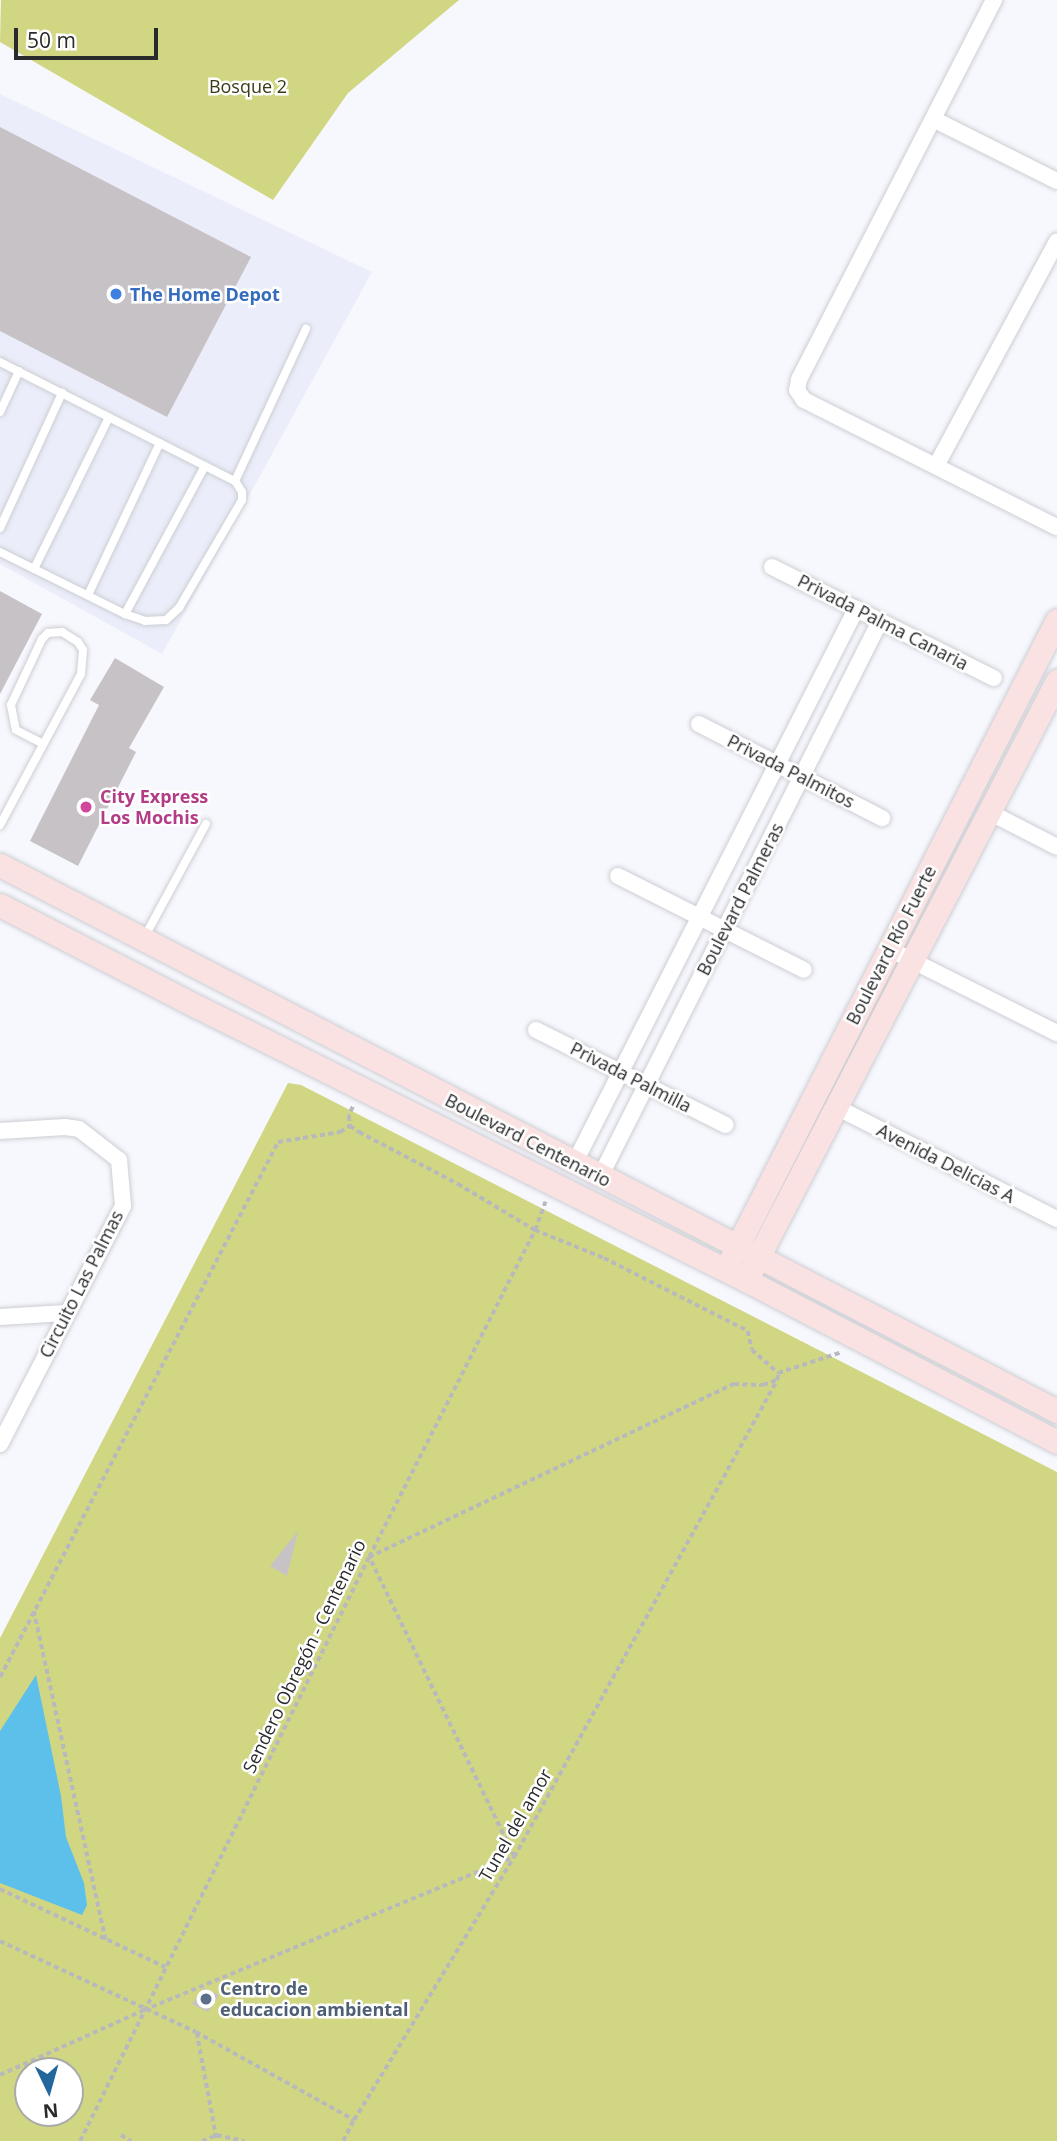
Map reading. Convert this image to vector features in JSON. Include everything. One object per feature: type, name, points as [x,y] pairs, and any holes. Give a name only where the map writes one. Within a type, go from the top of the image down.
[{"type":"main road","name":"Boulevard Río Fuerte","points":[[736,1275],[889,949],[1050,651],[1057,620]]},
{"type":"main road","name":"Boulevard Río Fuerte","points":[[747,1252],[836,1107],[1057,681]]},
{"type":"main road","name":"Boulevard Centenario","points":[[0,865],[574,1164],[1057,1411]]},
{"type":"main road","name":"Boulevard Centenario","points":[[0,905],[736,1275],[1057,1442]]},
{"type":"main road","points":[[130,972],[147,943]]},
{"type":"street","points":[[994,0],[935,120],[799,380],[797,390],[804,400],[1057,527]]},
{"type":"street","points":[[935,120],[1057,181]]},
{"type":"street","points":[[936,466],[1057,242]]},
{"type":"street","name":"Privada Palma Canaria","points":[[772,566],[994,678]]},
{"type":"street","name":"Boulevard Palmeras","points":[[574,1164],[856,609]]},
{"type":"street","name":"Boulevard Palmeras","points":[[600,1177],[880,621]]},
{"type":"street","name":"Privada Palmitos","points":[[699,724],[882,818]]},
{"type":"street","points":[[989,813],[1057,848]]},
{"type":"street","points":[[618,876],[804,970]]},
{"type":"street","points":[[889,949],[1057,1033]]},
{"type":"street","name":"Privada Palmilla","points":[[536,1030],[726,1125]]},
{"type":"street","name":"Avenida Delicias A","points":[[836,1107],[1057,1219]]},
{"type":"street","name":"Circuito Las Palmas","points":[[0,1131],[65,1127],[79,1129],[119,1160],[122,1194],[120,1216],[66,1312],[0,1444]]},
{"type":"street","points":[[0,1317],[66,1312]]},
{"type":"lane","points":[[235,481],[306,329]]},
{"type":"lane","points":[[0,362],[235,481],[242,492],[242,500],[179,608],[166,620],[158,622],[125,614],[0,552]]},
{"type":"lane","points":[[0,412],[19,371]]},
{"type":"lane","points":[[0,528],[62,393]]},
{"type":"lane","points":[[34,569],[109,417]]},
{"type":"lane","points":[[88,595],[160,443]]},
{"type":"lane","points":[[125,614],[205,466]]},
{"type":"lane","points":[[0,825],[43,744],[80,674],[84,660],[78,642],[54,631],[42,639],[10,705],[16,730],[43,744]]},
{"type":"lane","points":[[147,943],[206,824]]},
{"type":"path","points":[[350,1126],[349,1116],[363,1089]]},
{"type":"path","points":[[350,1126],[536,1230],[604,1258],[748,1331],[752,1350],[778,1373]]},
{"type":"path","points":[[0,1677],[278,1142],[340,1132],[350,1126]]},
{"type":"path","name":"Sendero Obregón - Centenario","points":[[80,2141],[369,1557],[536,1230],[539,1214],[554,1184]]},
{"type":"path","points":[[778,1373],[841,1354],[852,1335]]},
{"type":"path","points":[[0,2075],[144,2010],[514,1857],[369,1557],[734,1384],[763,1385],[777,1380],[778,1373]]},
{"type":"path","name":"Tunel del amor","points":[[343,2141],[514,1857],[777,1380]]},
{"type":"path","points":[[34,1611],[106,1940]]},
{"type":"path","points":[[0,1889],[165,1967]]},
{"type":"path","points":[[0,1941],[144,2010],[197,2032],[354,2120]]},
{"type":"path","points":[[197,2032],[218,2141]]},
{"type":"path","points":[[121,2135],[131,2141]]},
{"type":"path","points":[[202,2141],[217,2135],[244,2141]]},
{"type":"shaded area","points":[[0,94],[372,272],[162,654],[0,564]]},
{"type":"green space","name":"Bosque 2","points":[[1,0],[459,0],[348,93],[273,200],[0,42]]},
{"type":"green space","points":[[288,1083],[301,1085],[1057,1472],[1057,2141],[0,2141],[0,1638]]},
{"type":"water","points":[[36,1675],[61,1796],[66,1837],[84,1883],[87,1905],[82,1915],[0,1883],[0,1731]]},
{"type":"building","name":"The Home Depot","points":[[0,127],[251,257],[167,417],[0,331]]},
{"type":"building","points":[[0,591],[42,614],[0,694]]},
{"type":"building","points":[[115,658],[164,687],[129,748],[136,752],[78,866],[30,841],[99,705],[90,700]]},
{"type":"building","points":[[298,1531],[287,1576],[270,1566]]},
{"type":"building","name":"Centro de educacion ambiental","points":[[204,1988],[219,1995],[208,2012],[192,2004]]},
{"type":"place","name":"The Home Depot","points":[[116,294]]},
{"type":"place","name":"City Express Los Mochis","points":[[86,807]]},
{"type":"place","name":"Centro de educacion ambiental","points":[[206,1999]]}]
